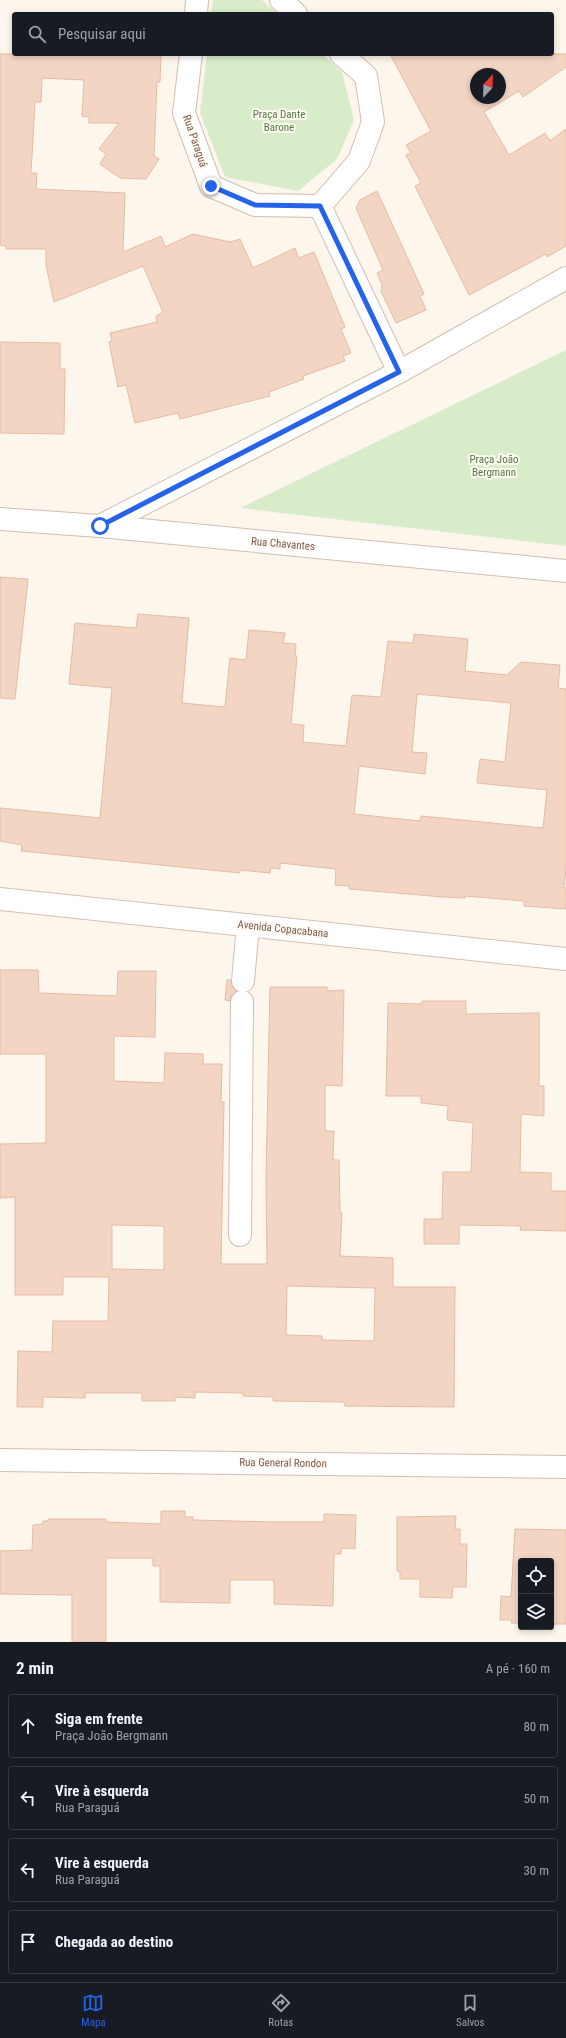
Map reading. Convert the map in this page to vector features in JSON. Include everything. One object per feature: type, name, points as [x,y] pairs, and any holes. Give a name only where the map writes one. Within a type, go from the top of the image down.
[{"type":"street","points":[[196,12],[198,0]]},
{"type":"street","points":[[281,0],[294,12]]},
{"type":"street","name":"Rua Paraguá","points":[[191,56],[184,113],[211,186],[255,205],[320,206]]},
{"type":"street","points":[[343,56],[366,76],[373,122],[359,161],[320,206],[399,372]]},
{"type":"street","points":[[100,526],[399,372],[566,278]]},
{"type":"street","name":"Rua Chavantes","points":[[0,519],[100,526],[566,571]]},
{"type":"street","name":"Avenida Copacabana","points":[[0,899],[566,959]]},
{"type":"street","points":[[240,1235],[242,991],[248,925]]},
{"type":"street","name":"Rua General Rondon","points":[[0,1460],[566,1467]]},
{"type":"green space","points":[[213,0],[262,0],[275,12],[211,12]]},
{"type":"green space","name":"Praça Dante Barone","points":[[207,56],[324,56],[342,72],[354,120],[337,159],[298,191],[225,177],[200,113]]},
{"type":"green space","name":"Praça João Bergmann","points":[[566,350],[566,546],[240,508]]},
{"type":"building","points":[[0,54],[12,54],[12,56],[161,56],[160,82],[157,82],[154,156],[159,159],[146,179],[120,178],[100,164],[106,154],[99,149],[119,123],[89,123],[89,117],[82,116],[84,80],[42,78],[41,102],[35,102],[31,173],[37,173],[36,189],[125,193],[123,252],[161,236],[165,247],[193,234],[230,242],[240,239],[253,268],[295,248],[298,258],[314,252],[345,327],[341,329],[351,353],[343,356],[345,361],[303,376],[304,379],[269,392],[270,396],[180,419],[178,413],[135,423],[126,385],[118,387],[109,342],[112,341],[110,333],[157,322],[156,316],[163,312],[143,266],[54,302],[46,265],[46,249],[6,249],[6,246],[0,245]]},
{"type":"building","points":[[554,54],[566,54],[566,67],[523,97],[519,91],[506,99],[506,68],[470,68],[470,104],[497,104],[484,112],[509,155],[545,133],[550,141],[566,129],[566,246],[547,257],[546,254],[469,295],[415,186],[421,183],[406,155],[411,153],[406,145],[431,131],[391,56],[554,56]]},
{"type":"building","points":[[377,191],[424,294],[420,296],[426,310],[396,323],[381,291],[382,285],[377,273],[383,270],[356,208],[360,200]]},
{"type":"building","points":[[0,342],[60,343],[60,369],[65,369],[64,434],[0,433]]},
{"type":"building","points":[[0,577],[28,579],[15,699],[0,698]]},
{"type":"building","points":[[138,614],[189,618],[182,703],[225,707],[230,658],[246,660],[249,630],[285,633],[283,643],[296,644],[295,656],[297,656],[291,724],[304,725],[303,742],[346,746],[352,695],[381,697],[388,641],[413,643],[414,634],[468,639],[465,671],[507,675],[521,662],[560,665],[558,688],[566,689],[566,868],[564,888],[566,888],[566,909],[524,906],[524,901],[465,896],[465,898],[443,897],[349,889],[349,886],[335,885],[336,869],[280,863],[280,869],[271,868],[270,873],[240,870],[240,873],[21,851],[22,845],[0,841],[0,808],[100,818],[112,688],[69,684],[75,623],[136,628]],"holes":[[[417,694],[511,703],[505,762],[480,759],[477,783],[547,790],[543,828],[421,816],[420,821],[354,814],[359,766],[425,774],[427,753],[412,752]]]},
{"type":"building","points":[[0,970],[38,970],[39,993],[117,996],[118,971],[156,971],[155,1037],[114,1036],[114,1081],[164,1083],[165,1053],[203,1054],[203,1064],[222,1064],[221,1102],[224,1102],[221,1264],[267,1264],[266,1178],[270,987],[327,987],[327,991],[344,990],[342,1086],[325,1085],[325,1131],[334,1131],[333,1160],[339,1160],[340,1212],[342,1213],[340,1256],[393,1258],[393,1287],[455,1287],[454,1407],[345,1406],[344,1402],[273,1401],[273,1397],[243,1396],[243,1393],[195,1392],[195,1398],[175,1397],[175,1401],[142,1401],[142,1393],[85,1393],[85,1398],[43,1397],[43,1407],[17,1407],[18,1351],[52,1352],[53,1321],[108,1321],[109,1277],[63,1277],[63,1295],[15,1295],[15,1197],[0,1198],[0,1144],[46,1143],[46,1054],[0,1054]],"holes":[[[112,1225],[164,1226],[164,1270],[112,1269]],[[287,1286],[375,1288],[374,1341],[322,1340],[322,1336],[286,1335]]]},
{"type":"building","points":[[227,980],[231,980],[232,986],[236,991],[231,995],[230,1001],[225,1000]]},
{"type":"building","points":[[422,1001],[466,1001],[466,1014],[539,1013],[539,1086],[544,1086],[544,1116],[521,1114],[520,1172],[551,1173],[551,1191],[566,1191],[566,1231],[520,1230],[521,1226],[459,1225],[459,1244],[424,1244],[424,1219],[442,1219],[443,1172],[471,1172],[473,1123],[447,1120],[448,1106],[421,1103],[421,1096],[386,1096],[388,1003],[422,1004]]},
{"type":"building","points":[[161,1511],[185,1511],[185,1517],[193,1517],[193,1520],[273,1522],[324,1522],[324,1514],[356,1515],[355,1549],[341,1548],[341,1554],[334,1554],[333,1606],[274,1604],[274,1580],[230,1580],[230,1603],[160,1602],[160,1566],[153,1566],[153,1558],[106,1558],[106,1642],[72,1642],[72,1595],[0,1594],[0,1551],[32,1550],[33,1525],[43,1524],[43,1521],[48,1521],[48,1519],[106,1519],[106,1522],[161,1524]]},
{"type":"building","points":[[456,1516],[455,1529],[460,1529],[460,1544],[467,1544],[466,1587],[453,1587],[452,1598],[420,1597],[420,1579],[400,1579],[400,1572],[397,1571],[397,1517]]},
{"type":"building","points":[[515,1529],[566,1530],[566,1624],[554,1624],[554,1558],[518,1558],[518,1623],[511,1623],[512,1620],[500,1620],[501,1596],[511,1597]]},
{"type":"route","points":[[100,526],[399,372],[320,206],[255,205],[211,186]]}]
